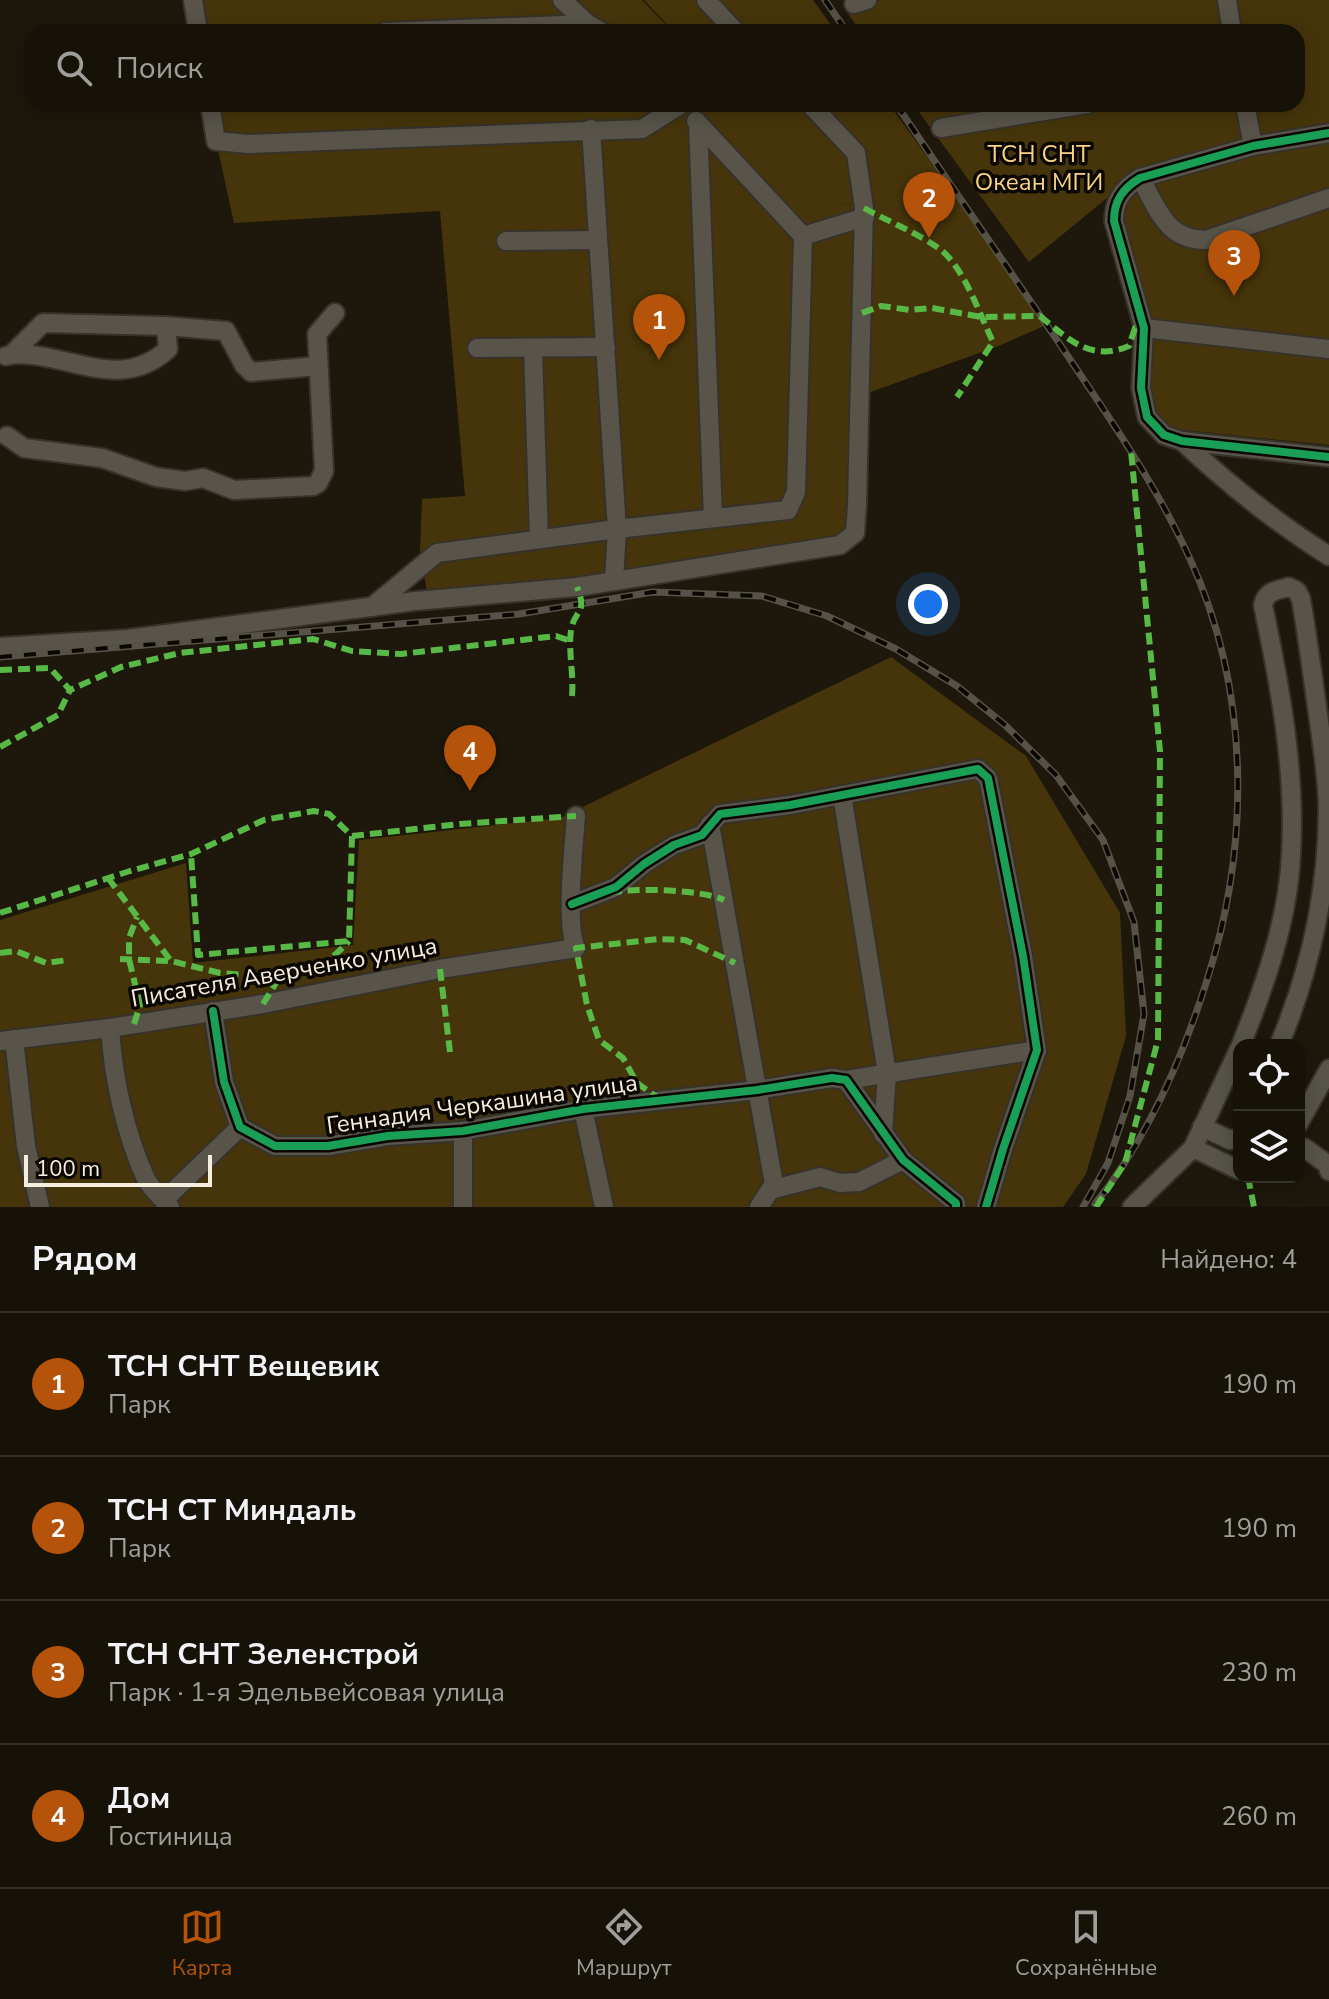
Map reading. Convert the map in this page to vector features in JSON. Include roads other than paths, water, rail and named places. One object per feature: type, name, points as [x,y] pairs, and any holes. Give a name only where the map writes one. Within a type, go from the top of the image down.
[{"type":"street","points":[[193,0],[197,24]]},
{"type":"street","points":[[562,0],[590,24]]},
{"type":"street","points":[[706,0],[728,24]]},
{"type":"street","points":[[1227,0],[1231,24]]},
{"type":"street","points":[[211,112],[216,141],[248,144],[642,129],[668,112]]},
{"type":"street","points":[[372,607],[437,553],[788,510],[796,492],[803,236],[688,112]]},
{"type":"street","points":[[0,647],[128,639],[372,607],[577,587],[840,545],[855,533],[865,217],[856,153],[818,112]]},
{"type":"street","points":[[941,128],[1038,112]]},
{"type":"street","points":[[1247,112],[1253,146]]},
{"type":"street","points":[[698,123],[713,518]]},
{"type":"street","points":[[591,129],[617,529],[614,580]]},
{"type":"street","points":[[1329,133],[1253,146],[1140,178],[1130,184],[1114,204],[1114,221],[1144,328],[1141,388],[1147,417],[1164,435],[1182,441],[1329,457]]},
{"type":"street","points":[[1140,178],[1169,228],[1179,236],[1192,240],[1206,240],[1329,198]]},
{"type":"street","points":[[803,236],[865,217]]},
{"type":"street","points":[[506,241],[597,240]]},
{"type":"street","points":[[2,435],[24,448],[102,458],[156,477],[185,481],[203,478],[234,490],[313,486],[324,471],[317,334],[335,313]]},
{"type":"street","points":[[6,356],[43,323],[166,326],[226,331],[251,372],[318,366]]},
{"type":"street","points":[[6,356],[38,355],[87,366],[128,370],[153,362],[168,349],[166,326]]},
{"type":"street","points":[[1144,328],[1329,349]]},
{"type":"street","points":[[477,348],[606,347]]},
{"type":"street","points":[[533,349],[539,539]]},
{"type":"street","points":[[1182,441],[1214,471],[1292,533],[1329,556]]},
{"type":"street","points":[[1243,1039],[1270,964],[1291,856],[1284,730],[1263,605],[1265,597],[1271,592],[1289,587],[1300,594],[1325,767],[1328,811],[1325,866],[1316,930],[1281,1039]]},
{"type":"street","points":[[576,816],[572,904],[616,887],[674,845],[702,835],[720,814],[978,769],[988,778],[1023,956],[1037,1050],[986,1207]]},
{"type":"street","points":[[842,795],[887,1073],[883,1134]]},
{"type":"street","points":[[710,824],[774,1184],[759,1207]]},
{"type":"street","name":"Писателя Аверченко улица","points":[[7,1040],[110,1028],[263,1004],[440,969],[576,948],[572,904]]},
{"type":"street","points":[[110,1028],[111,1054],[129,1131],[147,1182],[167,1204],[240,1127],[224,1082],[213,1011]]},
{"type":"street","points":[[7,1040],[40,1207]]},
{"type":"street","name":"Геннадия Черкашина улица","points":[[240,1127],[275,1146],[328,1146],[388,1136],[463,1131],[583,1109],[757,1090],[832,1078],[846,1080],[1037,1050]]},
{"type":"street","points":[[1132,1207],[1193,1148],[1233,1062]]},
{"type":"street","points":[[1305,1112],[1329,1069]]},
{"type":"street","points":[[846,1080],[903,1160],[956,1203],[956,1207]]},
{"type":"street","points":[[583,1109],[604,1207]]},
{"type":"street","points":[[1202,1127],[1233,1139]]},
{"type":"street","points":[[463,1131],[463,1207]]},
{"type":"street","points":[[1193,1148],[1233,1167]]},
{"type":"street","points":[[1305,1148],[1328,1165],[1329,1171]]},
{"type":"street","points":[[770,1190],[820,1177],[840,1183],[859,1182],[903,1160]]},
{"type":"railway","points":[[825,0],[842,24]]},
{"type":"railway","points":[[901,112],[1146,475],[1190,559],[1210,609],[1224,661],[1238,768],[1237,822],[1221,928],[1207,980],[1175,1069],[1147,1125],[1095,1204]]},
{"type":"railway","points":[[0,657],[519,614],[653,592],[762,596],[827,616],[896,649],[957,686],[1005,725],[1056,775],[1103,840],[1134,922],[1144,1014],[1130,1096],[1108,1163],[1083,1207]]},
{"type":"place","name":"ТСН СТ Миндаль","points":[[929,238]]},
{"type":"place","name":"ТСН СНТ Зеленстрой","points":[[1234,296]]},
{"type":"place","name":"ТСН СНТ Вещевик","points":[[659,360]]},
{"type":"place","name":"Дом","points":[[470,791]]},
{"type":"park label","name":"ТСН СНТ Океан МГИ","points":[[1039,168]]}]
